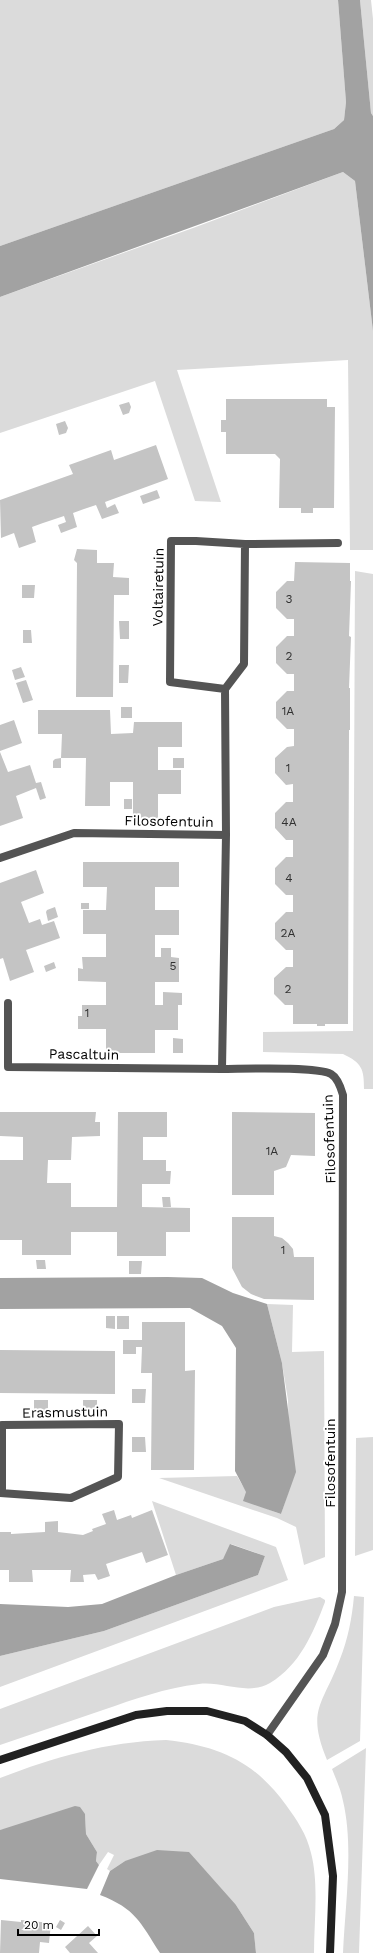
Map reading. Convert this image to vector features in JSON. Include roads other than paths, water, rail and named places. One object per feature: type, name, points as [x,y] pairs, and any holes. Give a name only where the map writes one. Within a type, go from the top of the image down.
[{"type":"main road","points":[[0,1760],[136,1715],[167,1712],[207,1711],[245,1721],[267,1735],[286,1752],[307,1778],[325,1815],[333,1876],[330,1953]]},
{"type":"street","name":"Voltairetuin","points":[[225,688],[170,682],[171,541],[245,544]]},
{"type":"street","points":[[226,835],[225,688],[244,664],[245,544],[338,543]]},
{"type":"street","name":"Filosofentuin","points":[[0,858],[74,833],[226,835],[222,1069],[314,1070],[331,1074],[339,1083],[344,1095],[342,1592],[335,1624],[323,1655],[267,1735]]},
{"type":"street","name":"Pascaltuin","points":[[8,1004],[8,1066],[222,1069]]},
{"type":"street","name":"Erasmustuin","points":[[119,1424],[118,1477],[71,1498],[1,1493],[2,1425],[119,1424]]}]
